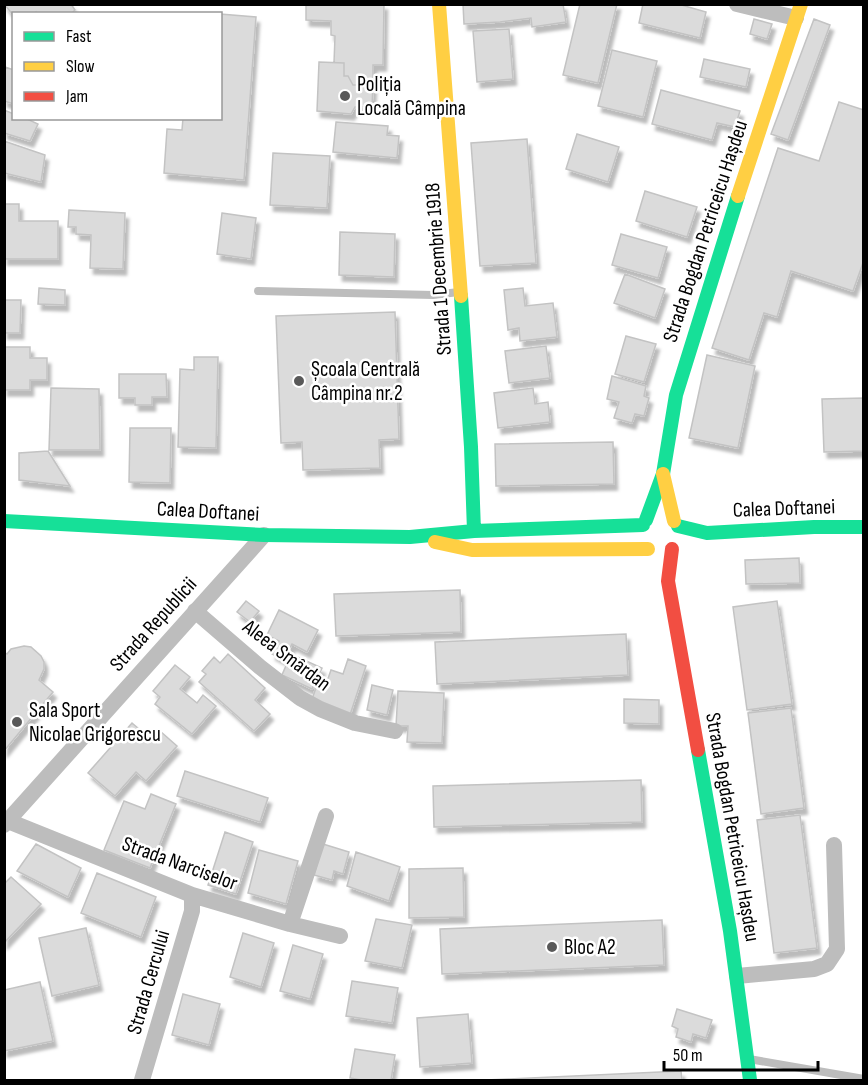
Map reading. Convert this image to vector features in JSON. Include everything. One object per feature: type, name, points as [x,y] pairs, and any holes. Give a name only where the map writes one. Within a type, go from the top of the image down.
[{"type":"street","name":"Strada 1 Decembrie 1918","points":[[439,4],[461,292],[474,531]]},
{"type":"street","points":[[737,4],[799,11]]},
{"type":"street","name":"Strada Bogdan Petriceicu Hașdeu","points":[[644,523],[663,474],[676,395],[782,58],[799,11]]},
{"type":"street","name":"Strada Bogdan Petriceicu Hașdeu","points":[[663,474],[676,524]]},
{"type":"street","points":[[651,516],[669,517],[676,524],[678,538],[674,546],[666,552],[651,550],[641,538],[644,523],[651,516]]},
{"type":"street","name":"Calea Doftanei","points":[[4,521],[264,535],[410,537],[474,531],[644,523]]},
{"type":"street","name":"Calea Doftanei","points":[[676,524],[707,533]]},
{"type":"street","name":"Calea Doftanei","points":[[674,546],[707,533],[814,527],[864,527]]},
{"type":"street","name":"Strada Republicii","points":[[6,823],[264,535]]},
{"type":"street","name":"Calea Doftanei","points":[[410,537],[472,550],[651,550]]},
{"type":"street","name":"Strada Bogdan Petriceicu Hașdeu","points":[[668,581],[674,546]]},
{"type":"street","name":"Strada Bogdan Petriceicu Hașdeu","points":[[651,550],[668,581],[737,976],[750,1080]]},
{"type":"street","name":"Aleea Smârdan","points":[[195,611],[260,667],[300,698],[320,710],[355,723],[395,731]]},
{"type":"street","points":[[290,924],[326,816]]},
{"type":"street","name":"Strada Narciselor","points":[[6,823],[192,895],[340,936]]},
{"type":"street","points":[[737,976],[814,969],[827,964],[837,949],[834,845]]},
{"type":"street","name":"Strada Cercului","points":[[142,1080],[192,912],[192,895]]},
{"type":"lane","points":[[258,291],[433,295],[461,292]]},
{"type":"lane","points":[[748,1059],[864,1079]]},
{"type":"building","points":[[4,4],[71,4],[75,10],[73,12],[12,14]]},
{"type":"building","points":[[306,4],[384,4],[383,65],[373,65],[373,85],[353,85],[348,76],[344,76],[344,63],[334,63],[335,36],[331,35],[331,21],[306,20]]},
{"type":"building","points":[[463,4],[563,4],[566,22],[532,27],[531,18],[464,24]]},
{"type":"building","points":[[580,4],[617,4],[598,83],[563,75]]},
{"type":"building","points":[[643,4],[678,4],[706,12],[700,38],[639,23]]},
{"type":"building","points":[[222,14],[256,17],[244,180],[164,173],[167,129],[182,130],[183,120],[222,120]]},
{"type":"building","points":[[754,19],[772,24],[767,39],[750,34]]},
{"type":"building","points":[[814,19],[830,25],[788,140],[771,134]]},
{"type":"building","points":[[509,29],[513,79],[477,82],[473,31]]},
{"type":"building","points":[[612,50],[657,61],[643,117],[598,106]]},
{"type":"building","points":[[704,59],[750,69],[746,87],[700,77]]},
{"type":"building","name":"Poliția Locală Câmpina","points":[[319,62],[344,63],[344,76],[348,76],[353,85],[373,85],[372,107],[355,107],[351,114],[317,111]]},
{"type":"building","points":[[5,67],[12,69],[12,103],[4,101]]},
{"type":"building","points":[[661,90],[740,111],[735,127],[717,123],[712,140],[652,124]]},
{"type":"building","points":[[839,102],[864,110],[864,260],[853,291],[791,271],[777,317],[764,313],[749,360],[712,348],[778,148],[819,161]]},
{"type":"building","points":[[4,110],[12,113],[12,120],[29,120],[38,124],[30,141],[4,133]]},
{"type":"building","points":[[336,122],[388,126],[387,135],[399,136],[397,158],[333,152]]},
{"type":"building","points":[[577,134],[619,147],[608,182],[566,169]]},
{"type":"building","points":[[527,139],[536,263],[480,266],[471,143]]},
{"type":"building","points":[[4,141],[45,155],[41,182],[4,173]]},
{"type":"building","points":[[273,153],[330,156],[327,208],[270,205]]},
{"type":"building","points":[[645,191],[697,207],[687,237],[636,221]]},
{"type":"building","points":[[4,204],[19,204],[19,221],[58,221],[58,259],[4,259]]},
{"type":"building","points":[[69,210],[125,213],[123,269],[90,268],[91,235],[76,234],[76,227],[68,227]]},
{"type":"building","points":[[222,213],[256,218],[251,259],[217,254]]},
{"type":"building","points":[[340,232],[395,234],[394,277],[339,275]]},
{"type":"building","points":[[621,234],[667,247],[658,278],[612,265]]},
{"type":"building","points":[[625,274],[665,289],[655,318],[614,303]]},
{"type":"building","points":[[39,288],[65,290],[65,305],[38,304]]},
{"type":"building","points":[[523,288],[525,306],[553,303],[557,337],[520,341],[519,328],[508,330],[504,290]]},
{"type":"building","points":[[4,300],[21,300],[20,333],[4,333]]},
{"type":"building","points":[[395,312],[399,439],[379,440],[380,468],[303,470],[302,442],[281,443],[276,316]]},
{"type":"building","points":[[626,336],[656,344],[644,382],[615,374]]},
{"type":"building","points":[[546,346],[550,378],[509,383],[505,351]]},
{"type":"building","points":[[4,347],[30,347],[30,358],[47,358],[47,380],[30,380],[30,390],[4,390]]},
{"type":"building","points":[[707,355],[755,366],[738,448],[689,438]]},
{"type":"building","points":[[194,357],[218,357],[216,448],[178,447],[180,369],[194,370]]},
{"type":"building","points":[[119,374],[166,374],[167,397],[152,397],[152,405],[135,405],[135,398],[119,398]]},
{"type":"building","points":[[612,376],[646,386],[644,396],[649,398],[644,416],[635,414],[632,423],[614,418],[619,402],[607,399]]},
{"type":"building","points":[[51,388],[99,389],[100,450],[49,450]]},
{"type":"building","points":[[533,388],[535,404],[548,402],[550,422],[498,428],[494,393]]},
{"type":"building","points":[[864,398],[864,451],[824,452],[822,399]]},
{"type":"building","points":[[130,428],[171,428],[170,483],[129,482]]},
{"type":"building","points":[[613,442],[614,484],[496,486],[495,444]]},
{"type":"building","points":[[48,451],[70,486],[19,480],[19,453]]},
{"type":"building","points":[[799,558],[800,583],[746,584],[745,560]]},
{"type":"building","points":[[460,590],[461,632],[336,636],[334,594]]},
{"type":"building","points":[[246,601],[259,611],[250,622],[237,612]]},
{"type":"building","points":[[777,601],[792,704],[747,710],[733,607]]},
{"type":"building","points":[[279,610],[318,630],[307,652],[292,644],[284,660],[272,654],[279,641],[267,635]]},
{"type":"building","points":[[626,634],[628,675],[437,684],[435,642]]},
{"type":"building","name":"Sala Sport Nicolae Grigorescu","points":[[31,647],[41,656],[44,669],[39,680],[53,692],[4,751],[4,652],[7,654],[11,649]]},
{"type":"building","points":[[228,654],[265,688],[255,700],[270,714],[254,731],[199,682],[206,674],[202,671],[214,657],[220,663]]},
{"type":"building","points":[[291,654],[322,668],[312,689],[282,675]]},
{"type":"building","points":[[348,659],[366,666],[350,715],[311,702],[317,685],[325,687],[331,670],[343,674]]},
{"type":"building","points":[[175,665],[190,677],[180,689],[197,703],[203,695],[216,706],[192,734],[155,704],[160,697],[153,691]]},
{"type":"building","points":[[372,685],[393,690],[387,715],[367,710]]},
{"type":"building","points":[[398,691],[444,693],[442,743],[407,742],[408,726],[396,726]]},
{"type":"building","points":[[624,699],[659,700],[659,724],[624,723]]},
{"type":"building","points":[[791,708],[804,808],[761,814],[748,713]]},
{"type":"building","points":[[132,723],[152,740],[160,731],[177,746],[146,781],[136,772],[115,796],[88,773]]},
{"type":"building","points":[[185,771],[268,798],[260,822],[177,796]]},
{"type":"building","points":[[641,780],[642,822],[434,827],[433,786]]},
{"type":"building","points":[[151,794],[176,804],[150,868],[104,850],[124,801],[145,809]]},
{"type":"building","points":[[800,815],[817,948],[774,953],[757,820]]},
{"type":"building","points":[[225,832],[253,842],[236,894],[208,885]]},
{"type":"building","points":[[36,844],[81,868],[68,897],[17,871]]},
{"type":"building","points":[[323,844],[349,852],[343,874],[334,871],[332,880],[314,875]]},
{"type":"building","points":[[259,850],[298,861],[286,904],[248,893]]},
{"type":"building","points":[[356,852],[400,867],[389,901],[347,886]]},
{"type":"building","points":[[463,868],[464,917],[409,918],[409,869]]},
{"type":"building","points":[[97,873],[156,897],[141,937],[81,913]]},
{"type":"building","points":[[11,877],[41,904],[4,943],[4,884]]},
{"type":"building","points":[[376,919],[412,925],[402,968],[365,961]]},
{"type":"building","name":"Bloc A2","points":[[662,920],[664,965],[442,974],[440,929]]},
{"type":"building","points":[[86,928],[99,985],[52,996],[39,938]]},
{"type":"building","points":[[243,933],[274,943],[261,987],[230,977]]},
{"type":"building","points":[[293,945],[323,954],[310,999],[280,991]]},
{"type":"building","points":[[352,981],[398,988],[392,1023],[346,1016]]},
{"type":"building","points":[[40,982],[53,1041],[4,1051],[4,990]]},
{"type":"building","points":[[183,994],[220,1004],[209,1045],[172,1035]]},
{"type":"building","points":[[677,1009],[712,1020],[706,1038],[693,1034],[691,1042],[676,1037],[678,1029],[672,1026]]},
{"type":"building","points":[[468,1014],[472,1063],[420,1067],[417,1018]]},
{"type":"building","points":[[355,1049],[395,1055],[391,1080],[350,1078]]},
{"type":"building","points":[[681,1071],[682,1080],[486,1080]]},
{"type":"traffic: fast","points":[[646,520],[663,474],[676,395],[738,196]]},
{"type":"traffic: fast","points":[[461,296],[474,531]]},
{"type":"traffic: fast","points":[[4,521],[264,535],[410,537],[474,531],[643,525]]},
{"type":"traffic: fast","points":[[678,526],[707,533],[814,527],[864,527]]},
{"type":"traffic: fast","points":[[698,750],[730,931],[750,1080]]},
{"type":"traffic: slow","points":[[439,4],[461,296]]},
{"type":"traffic: slow","points":[[738,196],[801,4]]},
{"type":"traffic: slow","points":[[663,474],[674,521]]},
{"type":"traffic: slow","points":[[435,542],[472,550],[648,549]]},
{"type":"traffic: jam","points":[[672,549],[668,581],[698,750]]},
{"type":"place","name":"Poliția Locală Câmpina","points":[[345,96]]},
{"type":"place","name":"Școala Centrală Câmpina nr.2","points":[[299,381]]},
{"type":"place","name":"Sala Sport Nicolae Grigorescu","points":[[17,722]]},
{"type":"place","name":"Bloc A2","points":[[552,947]]}]
